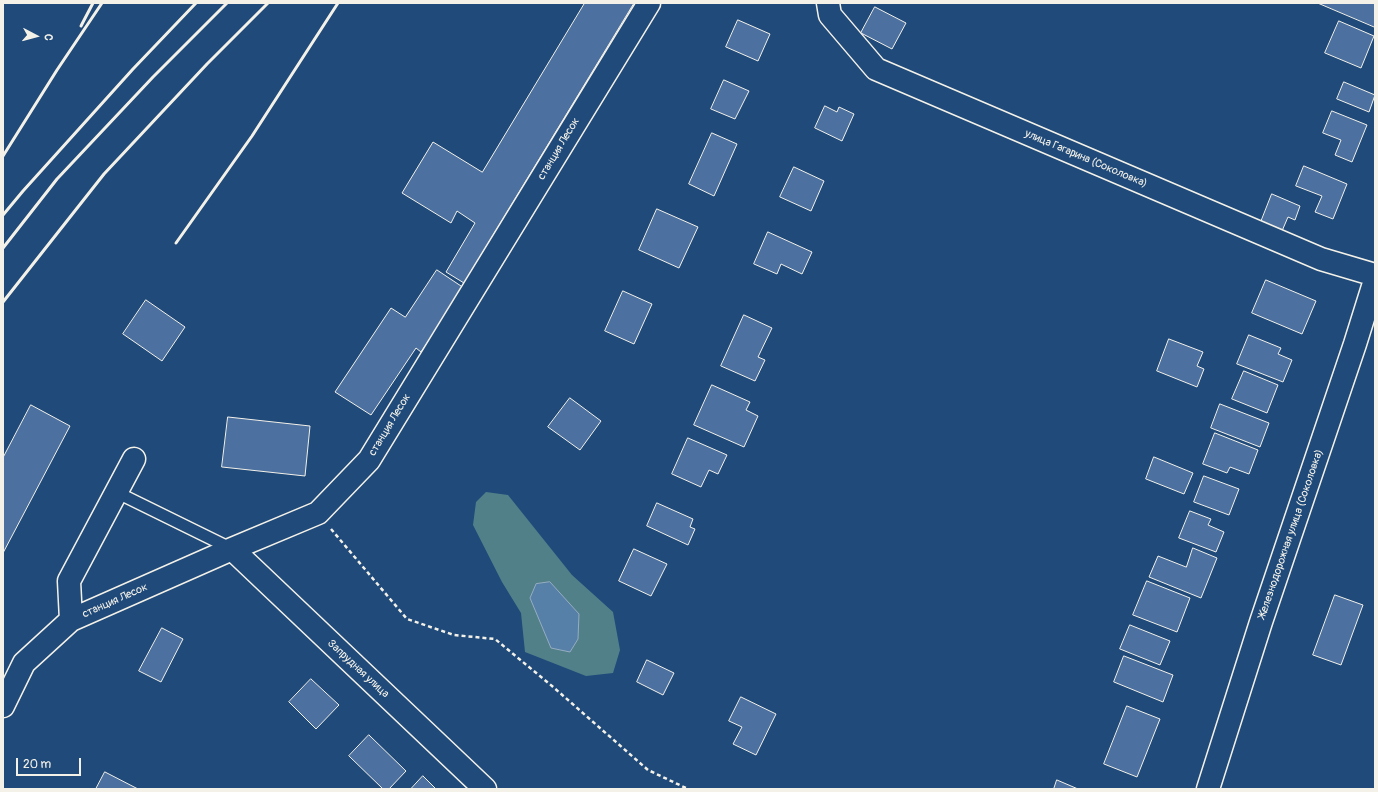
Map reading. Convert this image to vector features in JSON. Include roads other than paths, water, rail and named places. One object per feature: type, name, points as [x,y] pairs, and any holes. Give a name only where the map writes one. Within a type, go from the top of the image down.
[{"type":"street","name":"станция Лесок","points":[[3,706],[24,663],[71,620],[318,513],[369,460],[649,3]]},
{"type":"street","name":"улица Гагарина (Соколовка)","points":[[828,3],[830,16],[876,69],[1321,259],[1375,275]]},
{"type":"street","name":"Железнодорожная улица (Соколовка)","points":[[1208,789],[1261,622],[1355,344],[1375,280]]},
{"type":"street","points":[[71,620],[69,581],[134,459]]},
{"type":"street","name":"Запрудная улица","points":[[232,549],[485,789]]},
{"type":"lane","points":[[116,492],[232,549]]},
{"type":"water","points":[[550,582],[579,614],[578,639],[570,652],[551,648],[530,598],[536,584]]},
{"type":"railway","points":[[81,26],[93,3]]},
{"type":"railway","points":[[3,156],[57,70],[102,3]]},
{"type":"railway","points":[[3,215],[133,69],[196,3]]},
{"type":"railway","points":[[3,248],[57,179],[153,77],[227,3]]},
{"type":"railway","points":[[3,302],[104,174],[207,64],[268,3]]},
{"type":"railway","points":[[176,243],[252,136],[338,3]]}]
